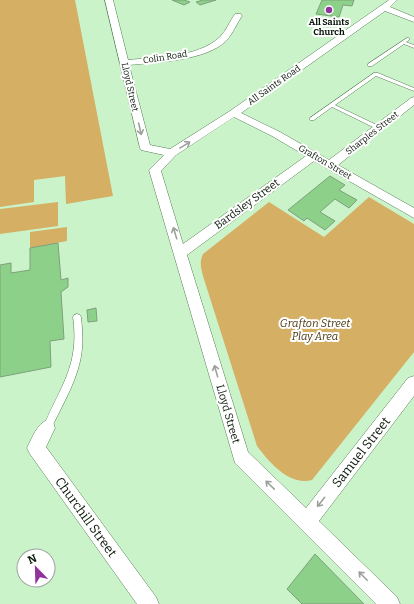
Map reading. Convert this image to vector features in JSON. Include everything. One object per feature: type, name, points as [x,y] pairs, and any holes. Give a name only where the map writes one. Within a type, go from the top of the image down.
[{"type":"street","name":"Lloyd Street","points":[[109,0],[145,148],[172,153]]},
{"type":"street","name":"All Saints Road","points":[[155,170],[172,153],[234,113],[385,8],[393,0]]},
{"type":"street","points":[[385,8],[414,20]]},
{"type":"street","name":"Colin Road","points":[[125,63],[178,57],[209,48],[222,40],[238,16]]},
{"type":"street","name":"Sharples Street","points":[[330,165],[414,100]]},
{"type":"street","name":"Grafton Street","points":[[234,113],[276,134],[414,214]]},
{"type":"street","name":"Bardsley Street","points":[[181,252],[314,156]]},
{"type":"street","name":"Lloyd Street","points":[[155,170],[181,252],[241,457],[390,604]]},
{"type":"street","name":"Samuel Street","points":[[307,521],[414,383]]},
{"type":"street","name":"Churchill Street","points":[[47,428],[36,448],[149,604]]},
{"type":"lane","points":[[370,65],[408,39]]},
{"type":"lane","points":[[403,42],[414,47]]},
{"type":"lane","points":[[312,118],[376,74],[414,90]]},
{"type":"lane","points":[[332,105],[379,128]]},
{"type":"lane","points":[[47,428],[76,360],[79,339],[77,317]]},
{"type":"green space","points":[[0,0],[75,0],[113,196],[66,204],[65,176],[34,180],[34,202],[0,207]]},
{"type":"green space","name":"Grafton Street Play Area","points":[[369,197],[414,224],[414,352],[312,480],[304,481],[295,479],[280,471],[267,459],[257,446],[203,276],[201,260],[203,254],[269,202],[324,237]]},
{"type":"green space","points":[[58,202],[58,226],[0,234],[0,209]]},
{"type":"green space","points":[[67,227],[67,241],[30,248],[30,232]]},
{"type":"building","points":[[172,0],[184,0],[190,2],[184,5]]},
{"type":"building","points":[[203,0],[216,0],[200,5],[196,2]]},
{"type":"building","name":"All Saints Church","points":[[322,0],[354,0],[352,6],[343,5],[339,17],[316,14]]},
{"type":"building","points":[[330,176],[345,185],[339,190],[357,200],[349,208],[335,199],[320,212],[335,221],[325,230],[307,218],[304,221],[288,210]]},
{"type":"building","points":[[58,243],[61,280],[68,278],[68,287],[61,292],[64,339],[50,341],[51,367],[0,377],[0,265],[11,263],[11,273],[30,270],[30,248]]},
{"type":"building","points":[[96,308],[97,321],[88,322],[87,310]]},
{"type":"building","points":[[315,554],[364,604],[302,604],[287,589]]},
{"type":"place","name":"All Saints Church","points":[[329,10]]}]
